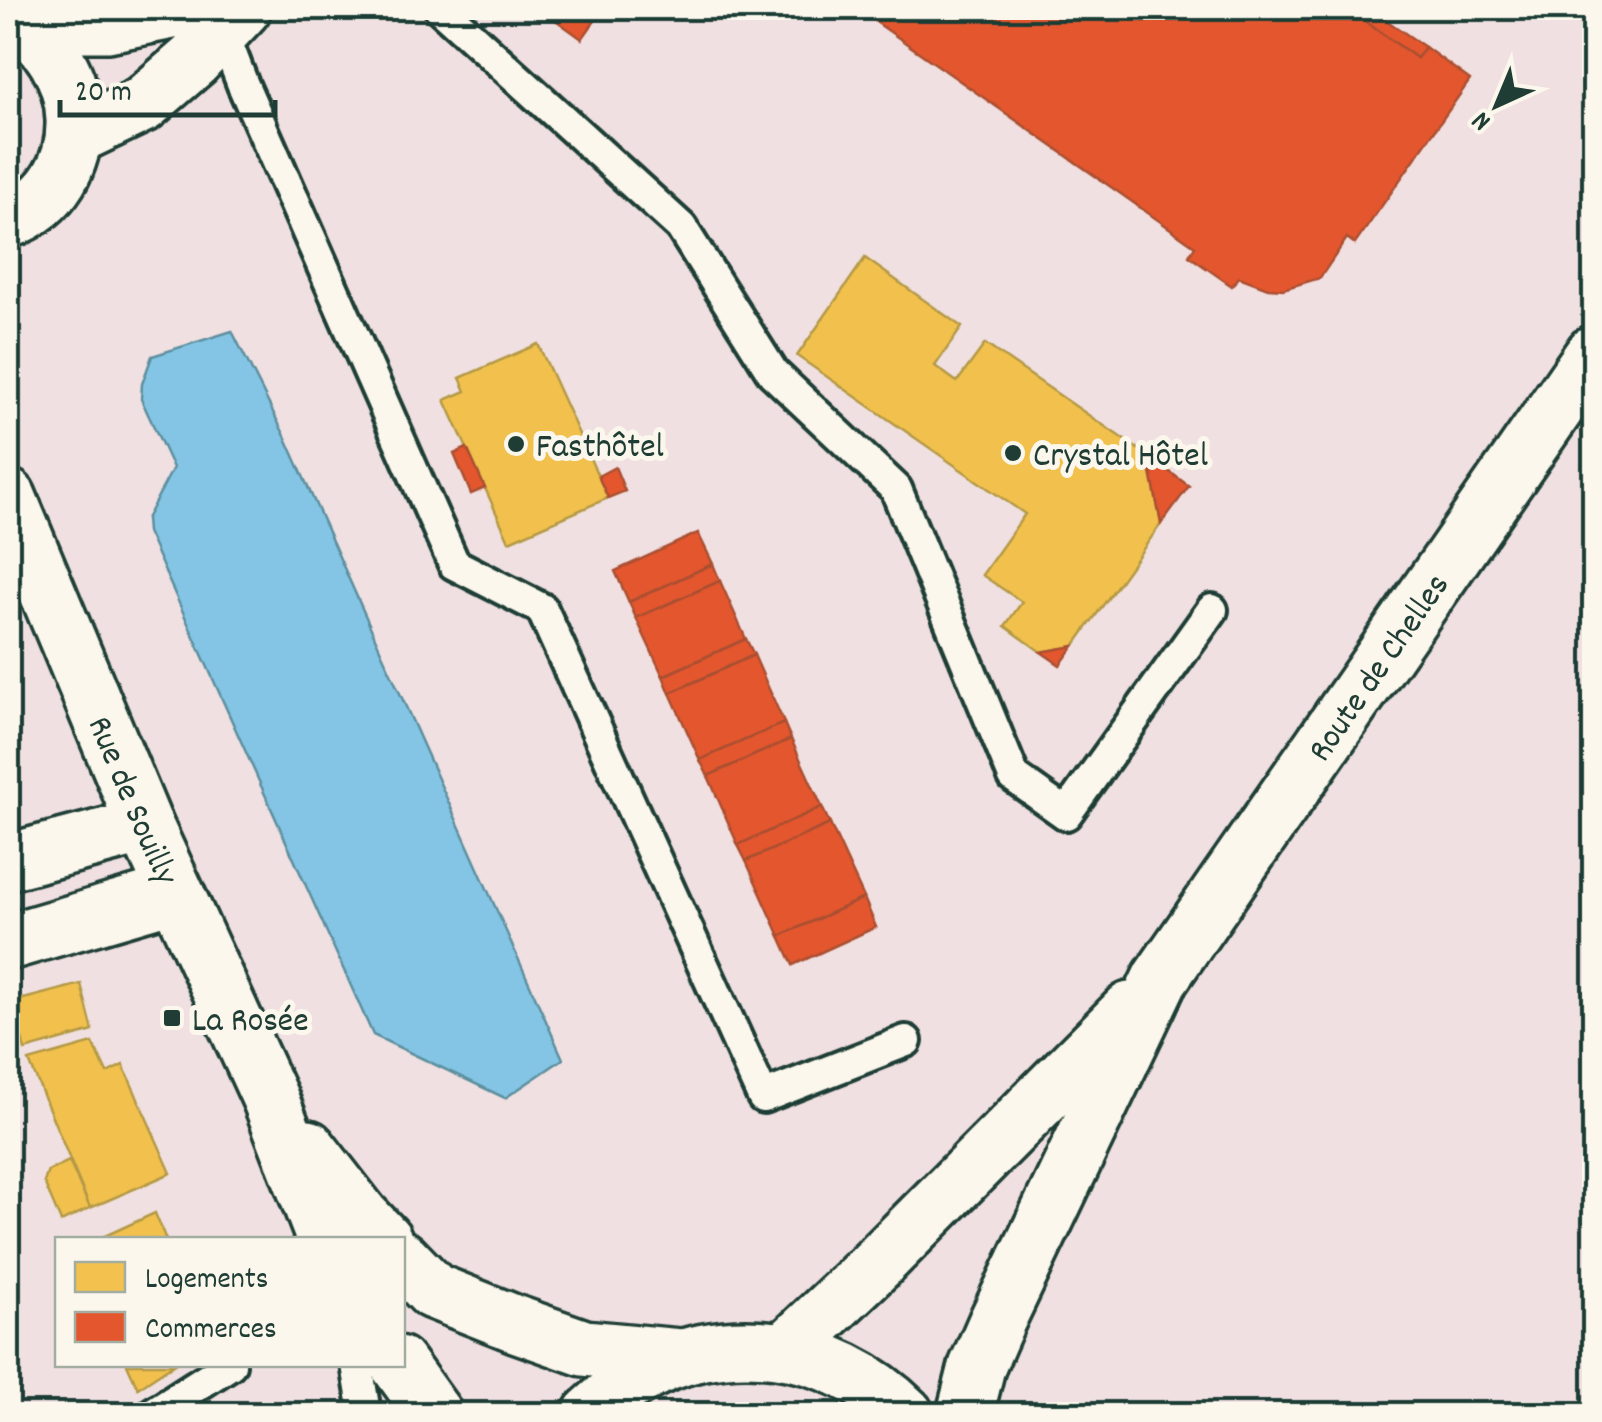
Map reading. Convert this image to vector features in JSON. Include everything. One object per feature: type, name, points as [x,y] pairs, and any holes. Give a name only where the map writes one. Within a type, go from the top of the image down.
[{"type":"street","points":[[15,21],[107,24],[217,15]]},
{"type":"street","points":[[74,137],[143,104],[194,60],[217,15]]},
{"type":"street","points":[[8,220],[44,196],[64,169],[74,137],[74,104],[66,72],[48,45],[15,21]]},
{"type":"street","name":"Route de Chelles","points":[[1160,979],[1594,353]]},
{"type":"street","name":"Rue de Souilly","points":[[8,498],[175,893],[270,1098],[324,1237]]},
{"type":"street","points":[[8,862],[146,826]]},
{"type":"street","points":[[8,942],[175,893]]},
{"type":"street","points":[[786,1350],[874,1267],[1160,979]]},
{"type":"street","points":[[965,1414],[997,1321],[1160,979]]},
{"type":"street","name":"Rue de Souilly","points":[[270,1098],[381,1237]]},
{"type":"street","points":[[405,1262],[433,1290],[584,1348],[680,1357]]},
{"type":"street","points":[[591,1414],[632,1380],[680,1357],[732,1347],[786,1350],[837,1365],[884,1394],[904,1414]]},
{"type":"street","points":[[400,1367],[434,1414]]},
{"type":"lane","points":[[440,8],[680,227],[773,373],[896,489],[1014,776],[1066,814],[1212,610]]},
{"type":"lane","points":[[217,15],[243,85],[454,564],[542,609],[763,1097],[906,1041]]},
{"type":"lane","points":[[152,1414],[225,1367]]},
{"type":"lane","points":[[357,1367],[368,1414]]},
{"type":"water","points":[[232,331],[287,440],[563,1059],[505,1098],[373,1035],[147,532],[146,519],[173,468],[141,399],[152,356]]},
{"type":"building: Logements","points":[[865,258],[962,327],[935,366],[957,382],[985,344],[1148,456],[1161,524],[1074,646],[1041,652],[1005,626],[1022,602],[982,575],[1025,514],[797,356]]},
{"type":"building: Logements","points":[[538,344],[608,498],[509,541],[445,400],[466,391],[460,378]]},
{"type":"building: Logements","points":[[81,984],[93,1031],[25,1050],[12,1002]]},
{"type":"building: Logements","points":[[93,1043],[107,1073],[123,1065],[171,1173],[90,1208],[29,1061]]},
{"type":"building: Logements","points":[[69,1161],[90,1208],[61,1222],[44,1182],[48,1171]]},
{"type":"building: Logements","points":[[155,1213],[165,1237],[103,1237]]},
{"type":"building: Logements","points":[[128,1367],[170,1367],[138,1388]]},
{"type":"building: Commerces","points":[[566,8],[604,8],[582,39],[557,21]]},
{"type":"building: Commerces","points":[[856,8],[1376,8],[1366,22],[1417,58],[1425,47],[1470,80],[1355,244],[1347,238],[1320,278],[1283,289],[1239,277],[1232,286],[1189,256],[1195,246]]},
{"type":"building: Commerces","points":[[1373,11],[1425,47],[1417,58],[1366,22]]},
{"type":"building: Commerces","points":[[467,448],[485,488],[471,494],[454,454]]},
{"type":"building: Commerces","points":[[1148,456],[1189,486],[1161,524]]},
{"type":"building: Commerces","points":[[615,467],[625,491],[608,498],[598,476]]},
{"type":"building: Commerces","points":[[698,533],[713,564],[629,602],[615,571]]},
{"type":"building: Commerces","points":[[713,564],[720,581],[636,618],[629,602]]},
{"type":"building: Commerces","points":[[720,581],[746,639],[663,676],[636,618]]},
{"type":"building: Commerces","points":[[746,639],[754,655],[670,693],[663,676]]},
{"type":"building: Commerces","points":[[1074,646],[1060,665],[1041,652]]},
{"type":"building: Commerces","points":[[754,655],[784,723],[700,760],[670,693]]},
{"type":"building: Commerces","points":[[784,723],[791,739],[708,776],[700,760]]},
{"type":"building: Commerces","points":[[791,739],[822,807],[738,845],[708,776]]},
{"type":"building: Commerces","points":[[822,807],[830,824],[746,861],[738,845]]},
{"type":"building: Commerces","points":[[830,824],[864,898],[780,936],[746,861]]},
{"type":"building: Commerces","points":[[864,898],[876,927],[793,965],[780,936]]},
{"type":"place","name":"Fasthôtel","points":[[516,444]]},
{"type":"place","name":"Crystal Hôtel","points":[[1013,453]]},
{"type":"place","name":"La Rosée","points":[[172,1018]]}]
